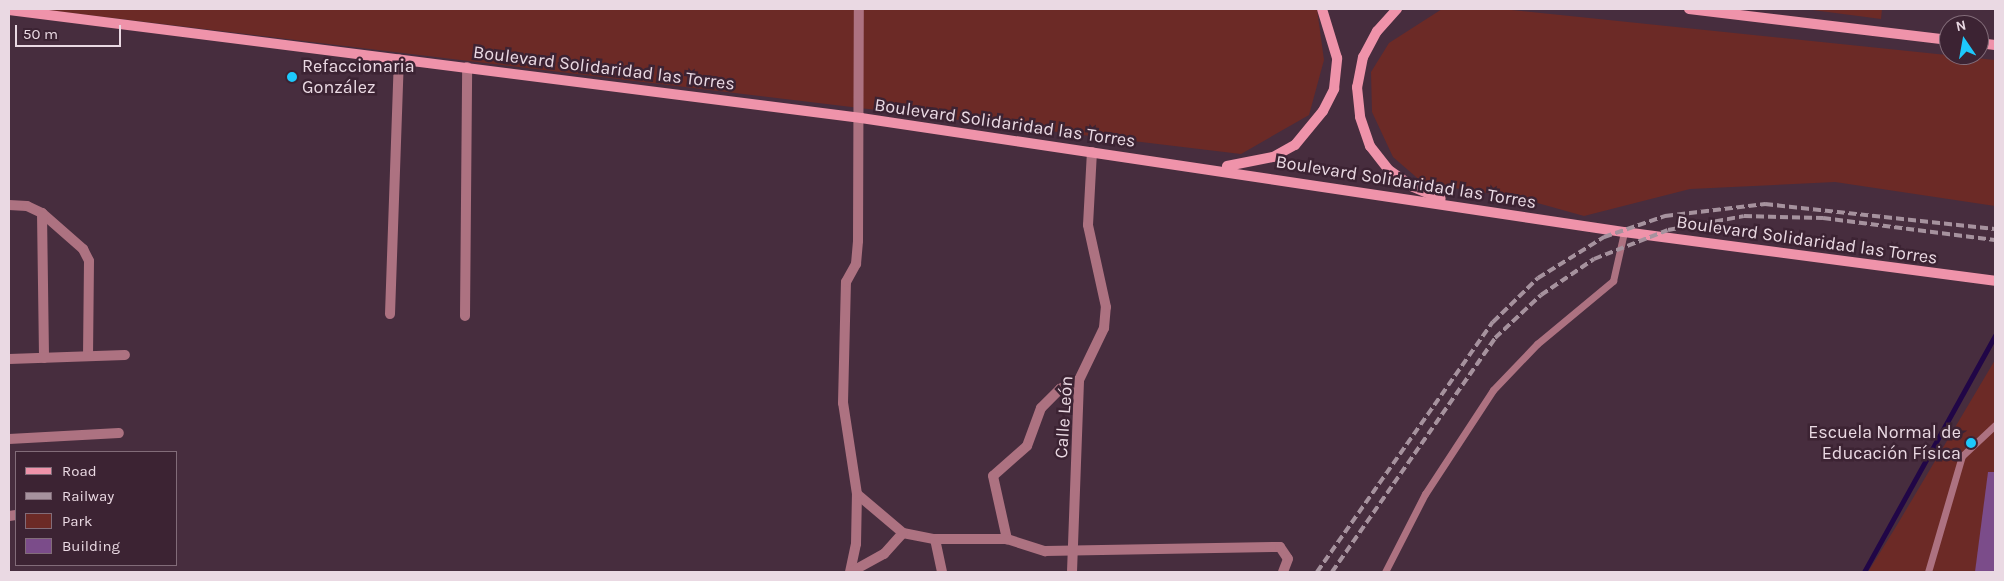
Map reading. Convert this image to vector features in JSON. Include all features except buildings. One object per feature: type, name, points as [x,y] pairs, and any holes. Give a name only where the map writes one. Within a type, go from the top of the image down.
[{"type":"main road","points":[[1209,168],[1272,157],[1295,145],[1318,118],[1337,74],[1334,43],[1322,9]]},
{"type":"main road","points":[[1397,9],[1369,44],[1359,72],[1357,102],[1364,132],[1379,159],[1400,180],[1472,208]]},
{"type":"main road","points":[[1689,9],[1939,39]]},
{"type":"main road","name":"Boulevard Solidaridad las Torres","points":[[9,10],[861,118],[1209,168],[1624,232],[1995,281]]},
{"type":"street","points":[[850,572],[857,494],[842,403],[846,282],[856,264],[858,241],[861,118],[859,9]]},
{"type":"street","points":[[390,314],[399,59]]},
{"type":"street","points":[[465,316],[467,67]]},
{"type":"street","name":"Calle León","points":[[1072,572],[1079,380],[1104,328],[1106,307],[1088,225],[1092,152]]},
{"type":"street","points":[[9,205],[27,206],[42,213],[77,241],[89,261],[88,356]]},
{"type":"street","points":[[42,213],[44,358]]},
{"type":"street","points":[[9,359],[125,356]]},
{"type":"street","points":[[1007,539],[993,476],[1027,446],[1042,408],[1060,389],[1079,380]]},
{"type":"street","points":[[9,439],[119,433]]},
{"type":"street","points":[[857,494],[903,533],[936,539],[1007,539],[1045,551],[1073,549],[1280,547],[1288,560],[1283,572]]},
{"type":"street","points":[[850,572],[884,554],[903,533]]},
{"type":"street","points":[[936,539],[942,572]]},
{"type":"lane","points":[[1385,572],[1424,494],[1493,390],[1537,344],[1613,281],[1624,232]]},
{"type":"lane","points":[[1928,572],[1962,456],[1995,425]]},
{"type":"green space","points":[[38,9],[1317,9],[1324,60],[1309,115],[1241,154]]},
{"type":"green space","points":[[1442,9],[1502,9],[1939,54],[1939,65],[1989,65],[1989,59],[1995,60],[1995,206],[1835,182],[1690,189],[1584,216],[1523,199],[1423,183],[1393,157],[1372,112],[1371,72],[1389,43]]},
{"type":"green space","points":[[1805,9],[1882,9],[1881,19]]},
{"type":"green space","name":"Escuela Normal de Educación Física","points":[[1995,360],[1995,572],[1868,572],[1897,525]]},
{"type":"waterway","points":[[1864,572],[1995,336]]},
{"type":"railway","points":[[1317,572],[1493,322],[1538,278],[1604,237],[1665,216],[1765,204],[1995,229]]},
{"type":"railway","points":[[1332,572],[1495,338],[1541,295],[1594,259],[1668,230],[1744,216],[1823,218],[1995,240]]},
{"type":"place","name":"Refaccionaria González","points":[[292,77]]},
{"type":"place","name":"Escuela Normal de Educación Física","points":[[1971,443]]}]
